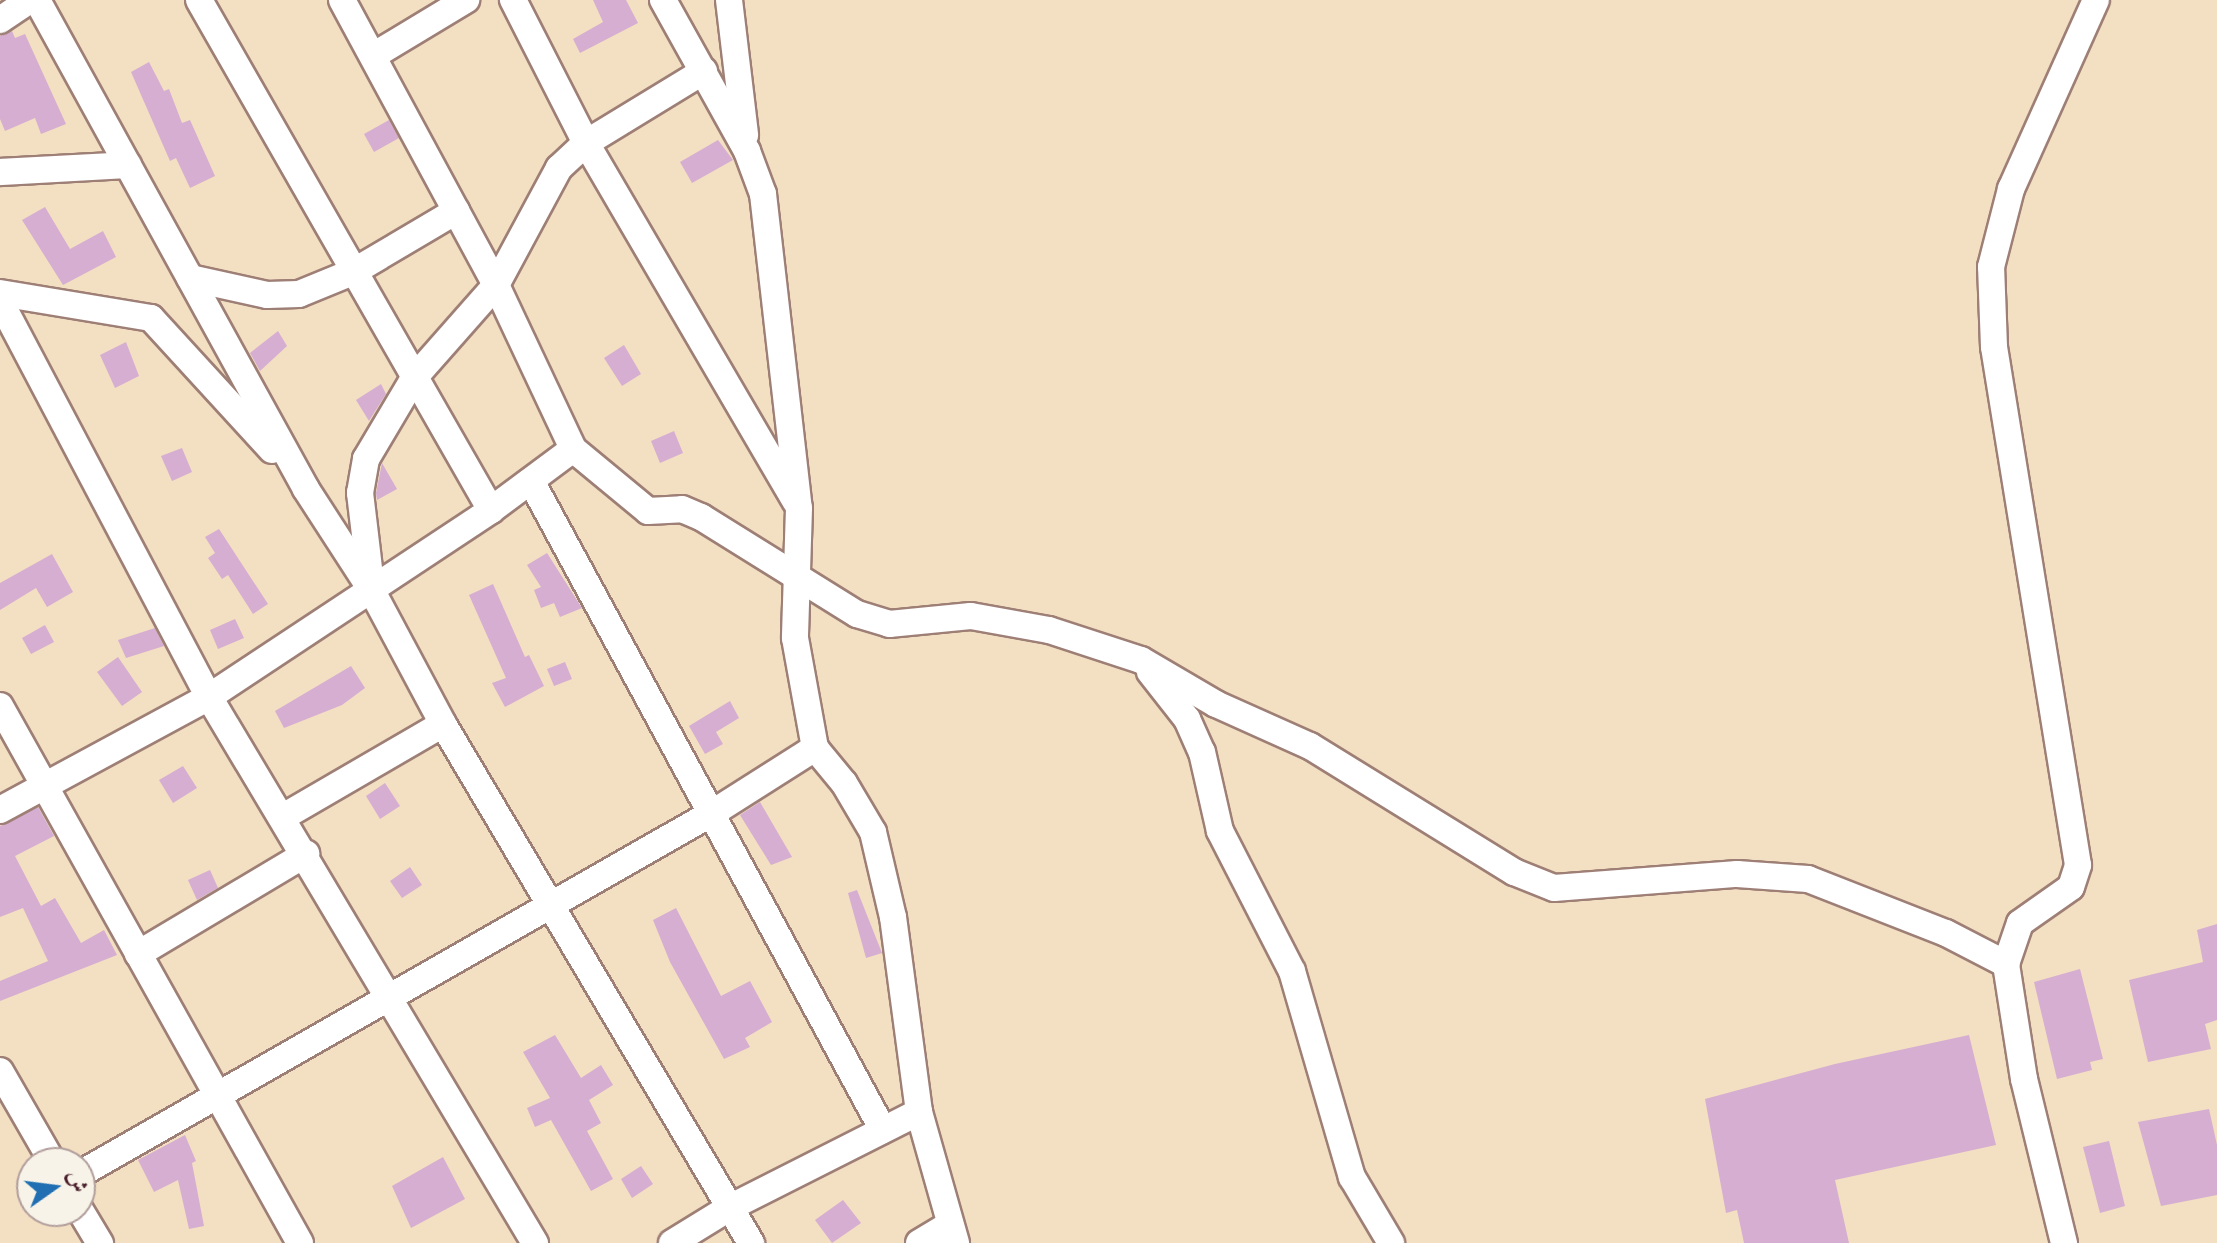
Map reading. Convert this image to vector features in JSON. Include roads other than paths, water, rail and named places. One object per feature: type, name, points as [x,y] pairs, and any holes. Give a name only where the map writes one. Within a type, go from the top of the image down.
[{"type":"street","points":[[0,20],[30,0]]},
{"type":"street","points":[[37,0],[306,489],[372,591],[443,724],[751,1243]]},
{"type":"street","points":[[199,0],[491,510]]},
{"type":"street","points":[[342,0],[496,285],[573,449],[648,511],[682,509],[701,517],[857,614],[889,624],[971,616],[1049,630],[1141,660],[1216,704],[1310,746],[1514,872],[1554,888],[1737,874],[1808,879],[1946,933],[2006,964]]},
{"type":"street","points":[[373,56],[466,0]]},
{"type":"street","points":[[513,0],[586,143],[799,508]]},
{"type":"street","points":[[663,0],[747,151],[763,194],[799,508],[794,573],[795,638],[815,748],[844,783],[873,832],[893,917],[919,1112],[952,1234],[919,1243]]},
{"type":"street","points":[[729,0],[747,151]]},
{"type":"street","points":[[2064,1243],[2024,1079],[2006,964],[2020,923],[2071,887],[2078,865],[1994,347],[1991,267],[2011,189],[2096,0]]},
{"type":"street","points":[[372,591],[360,493],[366,459],[414,378],[496,285],[559,168],[586,143],[704,71]]},
{"type":"street","points":[[0,172],[128,165]]},
{"type":"street","points":[[190,278],[288,294],[353,272],[456,211]]},
{"type":"street","points":[[0,293],[151,318],[306,489]]},
{"type":"street","points":[[0,301],[209,697],[306,854],[535,1243]]},
{"type":"street","points":[[0,810],[209,697],[491,510],[573,449]]},
{"type":"street","points":[[531,481],[714,812],[883,1130]]},
{"type":"street","points":[[1141,660],[1187,719],[1202,752],[1220,831],[1292,971],[1352,1177],[1391,1243]]},
{"type":"street","points":[[0,706],[300,1243]]},
{"type":"street","points":[[283,817],[443,724]]},
{"type":"street","points":[[96,1165],[388,994],[714,812],[815,748]]},
{"type":"street","points":[[138,954],[306,854]]},
{"type":"street","points":[[0,1071],[44,1147]]},
{"type":"street","points":[[672,1243],[729,1208],[919,1112]]}]
